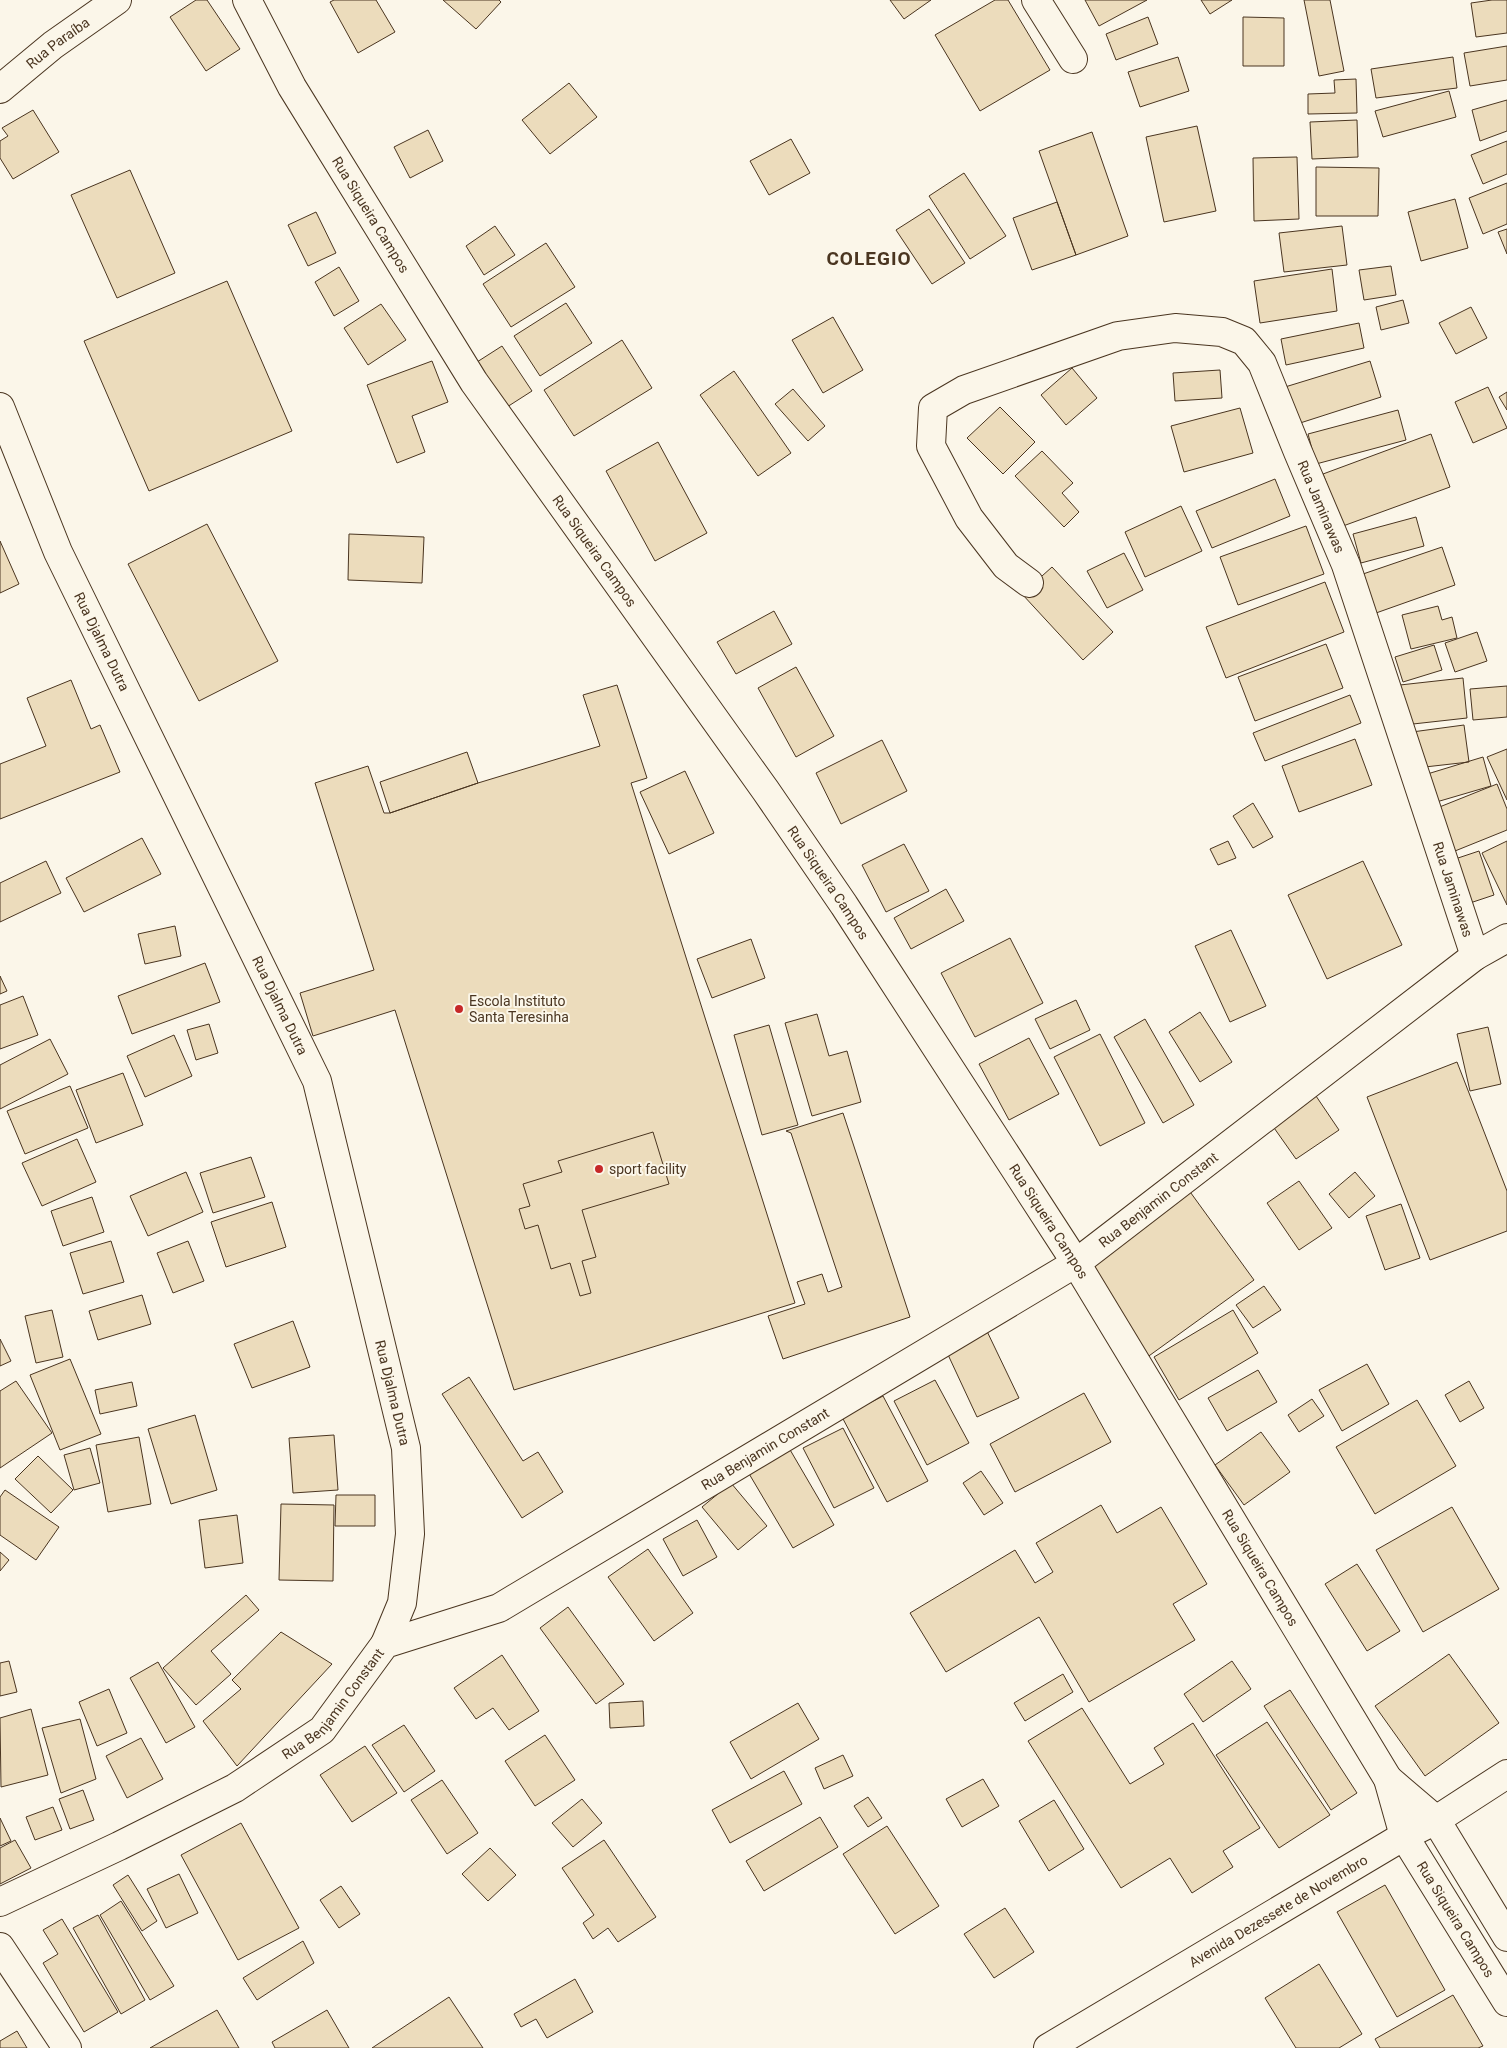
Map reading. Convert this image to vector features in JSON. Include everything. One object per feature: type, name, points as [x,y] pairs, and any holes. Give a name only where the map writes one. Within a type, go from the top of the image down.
[{"type":"street","name":"Rua Paraíba","points":[[0,89],[53,45],[117,0]]},
{"type":"street","name":"Rua Siqueira Campos","points":[[247,0],[292,87],[474,382],[766,791],[839,897],[1076,1263],[1388,1779],[1404,1836],[1507,2002]]},
{"type":"street","points":[[1036,0],[1073,58]]},
{"type":"street","name":"Rua Jaminawas","points":[[1029,583],[1006,566],[969,518],[930,446],[933,408],[964,390],[1118,336],[1175,328],[1222,332],[1244,341],[1262,362],[1346,565],[1475,956]]},
{"type":"street","name":"Rua Djalma Dutra","points":[[0,407],[58,552],[317,1081],[406,1448],[410,1534],[402,1603],[385,1644]]},
{"type":"street","name":"Rua Benjamin Constant","points":[[0,1902],[236,1788],[322,1730],[385,1644],[499,1608],[1076,1263],[1475,956],[1507,938]]},
{"type":"street","name":"Avenida Dezessete de Novembro","points":[[1048,2048],[1404,1836],[1436,1820],[1507,1774]]},
{"type":"street","name":"Rua Siqueira Campos","points":[[1388,1779],[1436,1820],[1507,1937]]},
{"type":"street","points":[[0,1948],[67,2048]]},
{"type":"building","points":[[196,0],[207,0],[240,49],[206,71],[170,17]]},
{"type":"building","points":[[334,0],[376,0],[395,32],[358,53],[330,2]]},
{"type":"building","points":[[443,0],[499,0],[501,2],[476,29]]},
{"type":"building","points":[[890,0],[931,0],[904,19]]},
{"type":"building","points":[[995,0],[1008,0],[1050,70],[980,111],[935,35]]},
{"type":"building","points":[[1085,0],[1147,0],[1099,26]]},
{"type":"building","points":[[1201,0],[1232,0],[1210,14]]},
{"type":"building","points":[[1304,0],[1330,0],[1344,71],[1319,76]]},
{"type":"building","points":[[1507,0],[1507,33],[1476,37],[1471,3]]},
{"type":"building","points":[[1148,17],[1158,44],[1116,60],[1106,34]]},
{"type":"building","points":[[1243,17],[1284,18],[1284,66],[1243,66]]},
{"type":"building","points":[[1507,46],[1507,80],[1470,86],[1464,53]]},
{"type":"building","points":[[1178,57],[1189,91],[1140,107],[1128,72]]},
{"type":"building","points":[[1453,57],[1457,88],[1376,98],[1371,69]]},
{"type":"building","points":[[1356,79],[1357,113],[1308,114],[1308,94],[1335,93],[1334,80]]},
{"type":"building","points":[[569,83],[597,117],[550,154],[522,120]]},
{"type":"building","points":[[1449,91],[1456,117],[1383,137],[1375,111]]},
{"type":"building","points":[[1507,100],[1507,131],[1480,141],[1472,110]]},
{"type":"building","points":[[33,110],[59,152],[13,179],[0,158],[0,141],[8,136],[2,128]]},
{"type":"building","points":[[1357,120],[1358,157],[1312,159],[1310,122]]},
{"type":"building","points":[[1197,126],[1216,211],[1164,222],[1146,137]]},
{"type":"building","points":[[428,130],[443,161],[410,178],[394,147]]},
{"type":"building","points":[[1092,132],[1128,236],[1076,255],[1039,151]]},
{"type":"building","points":[[791,139],[810,173],[769,195],[750,161]]},
{"type":"building","points":[[1507,141],[1507,174],[1483,184],[1471,155]]},
{"type":"building","points":[[1297,157],[1299,219],[1254,221],[1253,158]]},
{"type":"building","points":[[1316,167],[1379,168],[1378,216],[1316,216]]},
{"type":"building","points":[[130,170],[175,273],[117,298],[71,195]]},
{"type":"building","points":[[964,173],[1006,236],[970,259],[929,196]]},
{"type":"building","points":[[1507,183],[1507,224],[1483,234],[1469,198]]},
{"type":"building","points":[[1455,199],[1468,248],[1421,261],[1408,212]]},
{"type":"building","points":[[1057,202],[1076,255],[1032,270],[1013,218]]},
{"type":"building","points":[[929,209],[965,263],[932,284],[896,230]]},
{"type":"building","points":[[316,212],[336,253],[308,266],[288,225]]},
{"type":"building","points":[[495,226],[515,255],[484,275],[466,246]]},
{"type":"building","points":[[1342,226],[1347,265],[1284,272],[1279,233]]},
{"type":"building","points":[[1507,229],[1507,254],[1498,232]]},
{"type":"building","points":[[546,243],[575,287],[511,327],[483,284]]},
{"type":"building","points":[[1391,266],[1396,295],[1364,300],[1359,270]]},
{"type":"building","points":[[339,267],[359,301],[334,316],[315,282]]},
{"type":"building","points":[[1332,269],[1337,311],[1260,323],[1254,281]]},
{"type":"building","points":[[227,281],[292,431],[149,491],[84,341]]},
{"type":"building","points":[[1403,300],[1409,323],[1381,330],[1376,307]]},
{"type":"building","points":[[566,303],[592,343],[540,376],[514,336]]},
{"type":"building","points":[[381,304],[406,340],[368,365],[344,328]]},
{"type":"building","points":[[1471,307],[1487,338],[1456,354],[1439,323]]},
{"type":"building","points":[[833,317],[863,370],[823,393],[792,340]]},
{"type":"building","points":[[1359,323],[1364,348],[1286,365],[1281,339]]},
{"type":"building","points":[[622,340],[652,388],[574,436],[544,390]]},
{"type":"building","points":[[502,346],[532,391],[507,407],[477,362]]},
{"type":"building","points":[[432,361],[448,402],[412,416],[425,452],[397,463],[367,385]]},
{"type":"building","points":[[1370,361],[1381,397],[1297,424],[1285,387]]},
{"type":"building","points":[[1072,368],[1097,398],[1066,425],[1041,395]]},
{"type":"building","points":[[1220,370],[1222,398],[1175,401],[1173,373]]},
{"type":"building","points":[[734,371],[791,453],[758,476],[700,395]]},
{"type":"building","points":[[1488,387],[1507,428],[1473,443],[1455,402]]},
{"type":"building","points":[[793,389],[825,426],[808,441],[775,404]]},
{"type":"building","points":[[1507,392],[1507,410],[1499,397]]},
{"type":"building","points":[[1000,407],[1035,442],[1003,474],[967,438]]},
{"type":"building","points":[[1240,408],[1253,453],[1184,472],[1171,426]]},
{"type":"building","points":[[1398,410],[1406,440],[1316,464],[1308,434]]},
{"type":"building","points":[[1431,434],[1450,487],[1343,526],[1323,474]]},
{"type":"building","points":[[658,442],[707,533],[655,561],[606,471]]},
{"type":"building","points":[[1042,451],[1073,483],[1062,493],[1079,512],[1064,527],[1015,476]]},
{"type":"building","points":[[1275,479],[1290,516],[1212,548],[1196,511]]},
{"type":"building","points":[[1181,506],[1202,551],[1145,577],[1125,532]]},
{"type":"building","points":[[1416,517],[1424,546],[1361,563],[1353,534]]},
{"type":"building","points":[[207,524],[278,661],[199,701],[128,564]]},
{"type":"building","points":[[1306,526],[1324,574],[1238,605],[1220,557]]},
{"type":"building","points":[[349,534],[424,537],[422,583],[348,580]]},
{"type":"building","points":[[0,541],[19,584],[0,593]]},
{"type":"building","points":[[1442,547],[1455,585],[1376,613],[1363,574]]},
{"type":"building","points":[[1124,553],[1143,590],[1107,608],[1087,571]]},
{"type":"building","points":[[1052,567],[1113,632],[1083,660],[1022,594]]},
{"type":"building","points":[[1325,582],[1344,632],[1226,678],[1206,627]]},
{"type":"building","points":[[1438,606],[1442,620],[1452,617],[1457,638],[1411,649],[1402,615]]},
{"type":"building","points":[[774,611],[792,644],[736,674],[717,642]]},
{"type":"building","points":[[1477,632],[1487,661],[1455,672],[1445,643]]},
{"type":"building","points":[[1326,644],[1343,688],[1255,721],[1238,677]]},
{"type":"building","points":[[1434,645],[1442,670],[1403,682],[1395,657]]},
{"type":"building","points":[[796,667],[834,736],[796,757],[758,688]]},
{"type":"building","points":[[1463,678],[1467,718],[1404,725],[1400,685]]},
{"type":"building","points":[[71,680],[91,729],[100,725],[120,772],[0,819],[0,764],[46,746],[27,698]]},
{"type":"building","name":"sport facility","points":[[617,685],[647,778],[631,783],[795,1303],[514,1390],[395,1010],[313,1036],[300,993],[374,970],[315,783],[368,766],[384,813],[390,813],[478,783],[600,746],[583,695]]},
{"type":"building","points":[[1507,686],[1507,717],[1473,720],[1470,689]]},
{"type":"building","points":[[1350,695],[1361,723],[1265,761],[1253,733]]},
{"type":"building","points":[[1464,725],[1469,762],[1416,768],[1412,732]]},
{"type":"building","points":[[1355,739],[1372,785],[1299,812],[1282,766]]},
{"type":"building","points":[[882,740],[907,791],[841,824],[816,773]]},
{"type":"building","points":[[1507,749],[1507,800],[1487,757]]},
{"type":"building","points":[[467,752],[478,783],[390,813],[380,782]]},
{"type":"building","points":[[1483,757],[1491,786],[1433,803],[1424,775]]},
{"type":"building","points":[[685,771],[714,833],[669,854],[640,792]]},
{"type":"building","points":[[1497,784],[1507,809],[1507,830],[1450,853],[1432,810]]},
{"type":"building","points":[[1253,803],[1273,837],[1253,848],[1233,816]]},
{"type":"building","points":[[142,838],[161,874],[84,912],[66,878]]},
{"type":"building","points":[[1228,841],[1236,858],[1218,865],[1210,849]]},
{"type":"building","points":[[1507,841],[1507,905],[1482,853]]},
{"type":"building","points":[[904,844],[929,891],[886,912],[862,865]]},
{"type":"building","points":[[1479,851],[1494,895],[1464,905],[1449,861]]},
{"type":"building","points":[[46,861],[61,893],[0,922],[0,883]]},
{"type":"building","points":[[1363,861],[1402,945],[1327,979],[1288,895]]},
{"type":"building","points":[[946,889],[964,921],[911,949],[894,918]]},
{"type":"building","points":[[175,926],[181,956],[145,964],[138,934]]},
{"type":"building","points":[[1231,930],[1266,1006],[1230,1022],[1195,946]]},
{"type":"building","points":[[1010,938],[1043,1003],[975,1037],[941,973]]},
{"type":"building","points":[[751,939],[765,978],[712,998],[697,959]]},
{"type":"building","points":[[205,963],[220,1002],[132,1034],[118,996]]},
{"type":"building","points":[[0,976],[7,991],[0,994]]},
{"type":"building","points":[[23,996],[38,1035],[0,1049],[0,1005]]},
{"type":"building","points":[[1076,1000],[1090,1030],[1050,1049],[1035,1019]]},
{"type":"building","points":[[1200,1012],[1232,1062],[1200,1082],[1169,1032]]},
{"type":"building","points":[[817,1014],[829,1056],[847,1051],[861,1102],[812,1116],[785,1023]]},
{"type":"building","points":[[1145,1019],[1194,1105],[1163,1123],[1114,1037]]},
{"type":"building","points":[[209,1024],[218,1053],[196,1060],[187,1030]]},
{"type":"building","points":[[769,1025],[798,1125],[762,1135],[734,1035]]},
{"type":"building","points":[[1488,1027],[1501,1084],[1470,1091],[1457,1034]]},
{"type":"building","points":[[1100,1034],[1145,1123],[1100,1146],[1054,1057]]},
{"type":"building","points":[[174,1035],[192,1076],[145,1097],[127,1056]]},
{"type":"building","points":[[1029,1038],[1059,1094],[1009,1120],[979,1064]]},
{"type":"building","points":[[50,1039],[68,1074],[0,1109],[0,1065]]},
{"type":"building","points":[[1457,1062],[1507,1191],[1507,1231],[1430,1260],[1367,1097]]},
{"type":"building","points":[[123,1073],[143,1125],[96,1143],[76,1090]]},
{"type":"building","points":[[70,1086],[88,1128],[25,1154],[7,1111]]},
{"type":"building","points":[[1316,1096],[1339,1130],[1296,1159],[1272,1125]]},
{"type":"building","points":[[843,1113],[910,1317],[783,1359],[768,1316],[805,1304],[797,1282],[822,1274],[828,1292],[842,1287],[791,1133],[786,1131]]},
{"type":"building","points":[[653,1132],[669,1184],[582,1210],[596,1257],[582,1261],[591,1293],[580,1296],[570,1263],[551,1269],[538,1225],[525,1229],[519,1209],[530,1206],[523,1184],[562,1172],[558,1161]]},
{"type":"building","points":[[77,1139],[96,1182],[42,1206],[22,1163]]},
{"type":"building","points":[[251,1157],[265,1197],[213,1213],[200,1173]]},
{"type":"building","points":[[186,1172],[203,1212],[148,1236],[130,1196]]},
{"type":"building","points":[[1355,1172],[1375,1196],[1349,1218],[1329,1194]]},
{"type":"building","points":[[1299,1181],[1332,1228],[1299,1250],[1267,1203]]},
{"type":"building","points":[[1188,1189],[1254,1280],[1146,1358],[1080,1266]]},
{"type":"building","points":[[92,1197],[104,1232],[63,1246],[51,1211]]},
{"type":"building","points":[[272,1202],[286,1247],[226,1267],[211,1222]]},
{"type":"building","points":[[1401,1204],[1420,1258],[1385,1270],[1366,1216]]},
{"type":"building","points":[[111,1241],[124,1282],[83,1294],[70,1253]]},
{"type":"building","points":[[188,1241],[204,1281],[173,1293],[157,1253]]},
{"type":"building","points":[[1264,1286],[1281,1310],[1253,1328],[1236,1305]]},
{"type":"building","points":[[142,1295],[151,1324],[98,1340],[89,1311]]},
{"type":"building","points":[[52,1310],[63,1357],[36,1363],[25,1316]]},
{"type":"building","points":[[1233,1310],[1258,1353],[1179,1400],[1154,1357]]},
{"type":"building","points":[[293,1321],[310,1367],[252,1388],[234,1344]]},
{"type":"building","points":[[984,1325],[1019,1398],[977,1417],[943,1344]]},
{"type":"building","points":[[0,1339],[11,1361],[0,1366]]},
{"type":"building","points":[[70,1359],[101,1434],[60,1450],[30,1375]]},
{"type":"building","points":[[1367,1364],[1389,1404],[1342,1431],[1319,1390]]},
{"type":"building","points":[[1258,1370],[1277,1402],[1227,1431],[1208,1398]]},
{"type":"building","points":[[469,1377],[523,1461],[538,1452],[563,1492],[522,1518],[442,1394]]},
{"type":"building","points":[[935,1380],[969,1443],[927,1465],[894,1401]]},
{"type":"building","points":[[16,1381],[52,1433],[0,1468],[0,1391]]},
{"type":"building","points":[[1469,1381],[1484,1408],[1460,1422],[1445,1395]]},
{"type":"building","points":[[132,1382],[137,1406],[100,1414],[95,1390]]},
{"type":"building","points":[[1084,1393],[1111,1442],[1015,1492],[990,1444]]},
{"type":"building","points":[[883,1396],[928,1481],[887,1502],[842,1417]]},
{"type":"building","points":[[1312,1399],[1324,1416],[1299,1432],[1288,1415]]},
{"type":"building","points":[[1417,1400],[1456,1466],[1375,1514],[1336,1447]]},
{"type":"building","points":[[195,1415],[217,1490],[171,1504],[148,1429]]},
{"type":"building","points":[[843,1428],[874,1488],[834,1508],[803,1448]]},
{"type":"building","points":[[1261,1432],[1290,1472],[1244,1505],[1215,1465]]},
{"type":"building","points":[[334,1435],[338,1490],[293,1493],[289,1438]]},
{"type":"building","points":[[139,1437],[151,1504],[108,1512],[96,1445]]},
{"type":"building","points":[[90,1448],[100,1483],[74,1490],[64,1455]]},
{"type":"building","points":[[789,1448],[834,1525],[793,1548],[748,1472]]},
{"type":"building","points":[[38,1456],[73,1490],[51,1513],[15,1479]]},
{"type":"building","points":[[981,1471],[1003,1503],[984,1515],[963,1483]]},
{"type":"building","points":[[731,1483],[767,1526],[738,1550],[702,1507]]},
{"type":"building","points":[[5,1490],[59,1527],[36,1560],[0,1535],[0,1497]]},
{"type":"building","points":[[336,1495],[375,1495],[375,1526],[335,1526]]},
{"type":"building","points":[[281,1504],[334,1505],[333,1581],[279,1580]]},
{"type":"building","points":[[1101,1505],[1117,1533],[1161,1507],[1207,1584],[1173,1604],[1195,1640],[1089,1702],[1039,1617],[946,1672],[910,1613],[1015,1550],[1035,1583],[1053,1572],[1036,1543]]},
{"type":"building","points":[[1452,1507],[1499,1589],[1423,1632],[1376,1550]]},
{"type":"building","points":[[237,1515],[243,1563],[205,1568],[199,1520]]},
{"type":"building","points":[[697,1520],[717,1557],[683,1576],[663,1539]]},
{"type":"building","points":[[648,1549],[693,1613],[654,1641],[608,1577]]},
{"type":"building","points":[[0,1552],[9,1560],[0,1571]]},
{"type":"building","points":[[1357,1564],[1400,1631],[1367,1651],[1325,1584]]},
{"type":"building","points":[[246,1595],[259,1610],[211,1651],[231,1674],[196,1705],[163,1668]]},
{"type":"building","points":[[568,1607],[624,1684],[596,1704],[540,1628]]},
{"type":"building","points":[[281,1632],[332,1664],[237,1766],[203,1721],[241,1689],[232,1680]]},
{"type":"building","points":[[1449,1654],[1499,1723],[1425,1776],[1375,1706]]},
{"type":"building","points":[[502,1655],[539,1711],[509,1730],[493,1708],[476,1719],[454,1688]]},
{"type":"building","points":[[9,1661],[17,1692],[0,1696],[0,1663]]},
{"type":"building","points":[[1232,1661],[1251,1689],[1203,1722],[1184,1694]]},
{"type":"building","points":[[158,1662],[195,1727],[166,1743],[130,1678]]},
{"type":"building","points":[[1063,1674],[1073,1692],[1025,1721],[1014,1703]]},
{"type":"building","points":[[109,1689],[127,1733],[97,1746],[79,1702]]},
{"type":"building","points":[[1290,1690],[1357,1793],[1331,1810],[1264,1706]]},
{"type":"building","points":[[643,1701],[644,1726],[610,1728],[609,1703]]},
{"type":"building","points":[[798,1703],[819,1739],[751,1779],[730,1742]]},
{"type":"building","points":[[1082,1708],[1130,1784],[1164,1764],[1154,1748],[1193,1723],[1260,1828],[1223,1851],[1233,1867],[1192,1893],[1170,1858],[1121,1888],[1028,1741]]},
{"type":"building","points":[[31,1709],[48,1775],[1,1787],[0,1718]]},
{"type":"building","points":[[80,1719],[96,1779],[61,1793],[42,1728]]},
{"type":"building","points":[[1267,1722],[1330,1815],[1279,1848],[1216,1755]]},
{"type":"building","points":[[404,1725],[435,1771],[404,1792],[372,1745]]},
{"type":"building","points":[[545,1735],[575,1780],[535,1806],[505,1761]]},
{"type":"building","points":[[141,1738],[163,1779],[127,1798],[106,1756]]},
{"type":"building","points":[[365,1746],[397,1793],[352,1822],[320,1775]]},
{"type":"building","points":[[843,1755],[853,1776],[824,1789],[815,1768]]},
{"type":"building","points":[[784,1771],[802,1804],[730,1843],[712,1810]]},
{"type":"building","points":[[983,1779],[999,1806],[962,1827],[946,1799]]},
{"type":"building","points":[[442,1780],[478,1833],[447,1854],[411,1800]]},
{"type":"building","points":[[83,1790],[94,1820],[70,1829],[59,1799]]},
{"type":"building","points":[[868,1797],[882,1818],[868,1827],[854,1806]]},
{"type":"building","points":[[582,1799],[602,1823],[573,1847],[552,1823]]},
{"type":"building","points":[[1054,1800],[1084,1849],[1049,1871],[1019,1821]]},
{"type":"building","points":[[53,1807],[62,1830],[35,1840],[26,1817]]},
{"type":"building","points":[[820,1817],[838,1847],[764,1891],[746,1861]]},
{"type":"building","points":[[0,1818],[11,1841],[0,1846]]},
{"type":"building","points":[[241,1823],[299,1928],[238,1960],[181,1855]]},
{"type":"building","points":[[887,1826],[939,1906],[895,1934],[843,1854]]},
{"type":"building","points":[[15,1840],[31,1868],[0,1884],[0,1848]]},
{"type":"building","points":[[604,1840],[656,1917],[618,1942],[608,1928],[593,1939],[583,1923],[594,1915],[562,1868]]},
{"type":"building","points":[[490,1848],[516,1875],[488,1901],[462,1874]]},
{"type":"building","points":[[179,1874],[198,1913],[166,1928],[147,1889]]},
{"type":"building","points":[[128,1875],[157,1921],[142,1931],[113,1885]]},
{"type":"building","points":[[1385,1885],[1445,1990],[1397,2017],[1337,1912]]},
{"type":"building","points":[[341,1886],[360,1914],[339,1928],[320,1900]]},
{"type":"building","points":[[121,1901],[174,1986],[150,2000],[100,1915]]},
{"type":"building","points":[[1005,1908],[1034,1952],[994,1978],[964,1934]]},
{"type":"building","points":[[98,1915],[145,2000],[121,2014],[73,1928]]},
{"type":"building","points":[[62,1919],[118,2012],[84,2032],[43,1963],[58,1954],[43,1930]]},
{"type":"building","points":[[303,1941],[314,1963],[257,2000],[243,1978]]},
{"type":"building","points":[[1319,1964],[1362,2034],[1339,2048],[1296,2048],[1265,1998]]},
{"type":"building","points":[[575,1979],[593,2012],[547,2038],[536,2019],[521,2027],[514,2014]]},
{"type":"building","points":[[1453,1995],[1483,2046],[1478,2048],[1380,2048],[1375,2039]]},
{"type":"building","points":[[449,1997],[483,2048],[372,2048]]},
{"type":"building","points":[[217,2010],[239,2048],[150,2048]]},
{"type":"building","points":[[327,2010],[349,2048],[275,2048],[272,2042]]},
{"type":"building","points":[[17,2031],[27,2048],[0,2048],[0,2041]]},
{"type":"place","name":"Escola Instituto Santa Teresinha","points":[[459,1009]]},
{"type":"place","name":"sport facility","points":[[599,1169]]},
{"type":"district","name":"COLEGIO","points":[[869,258]]}]
